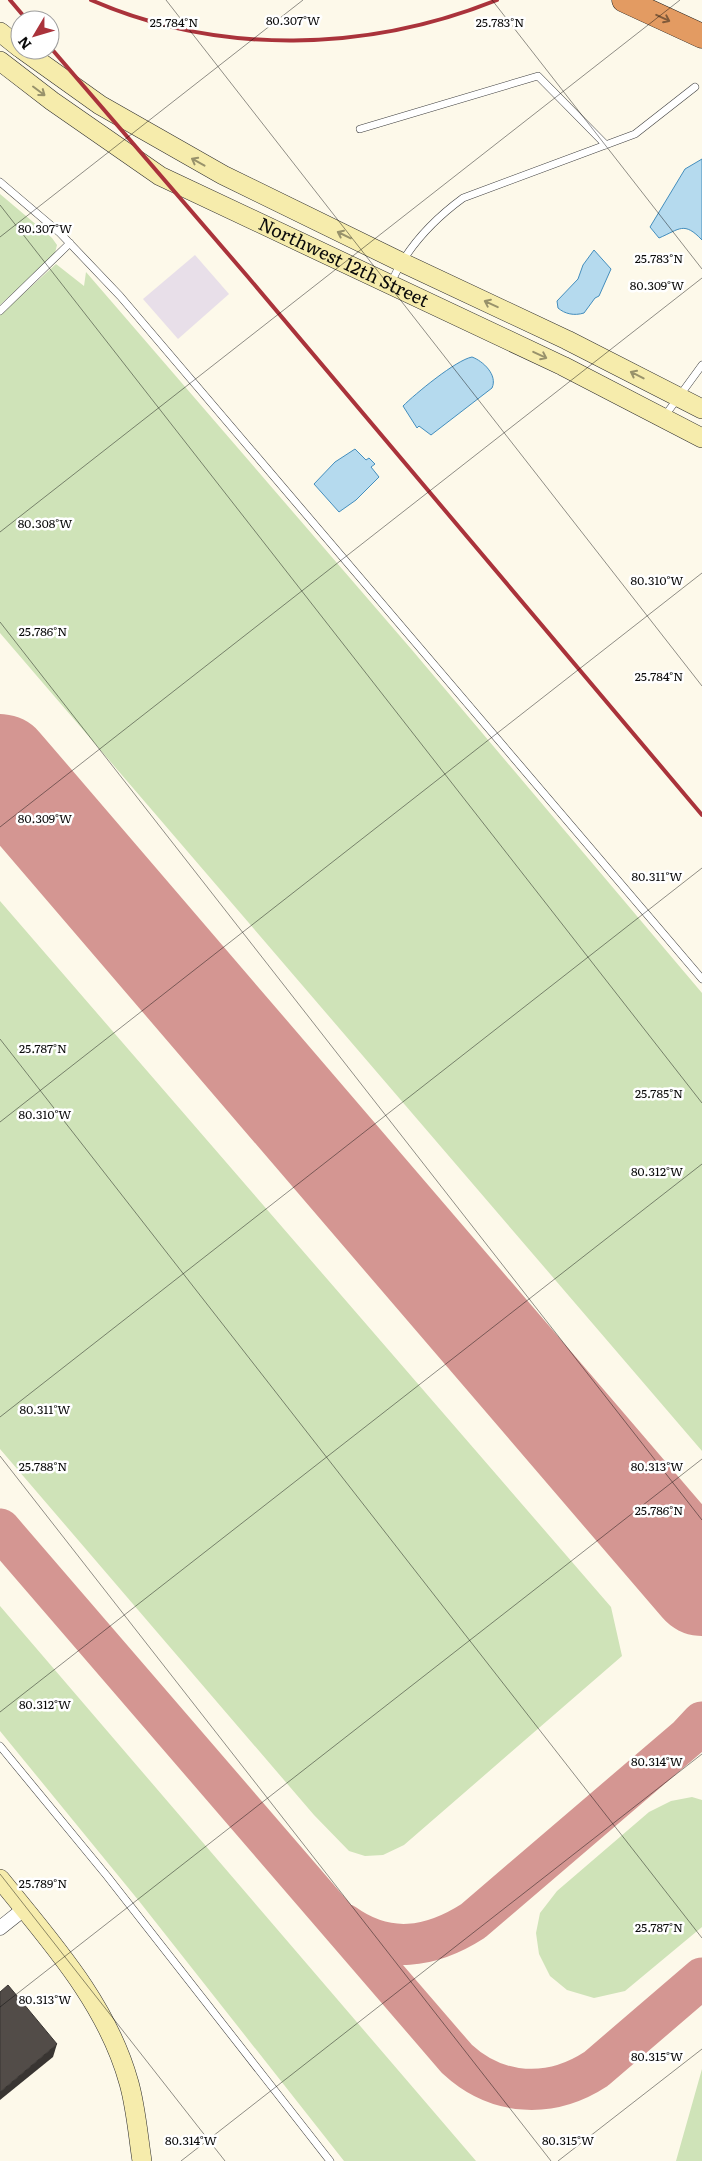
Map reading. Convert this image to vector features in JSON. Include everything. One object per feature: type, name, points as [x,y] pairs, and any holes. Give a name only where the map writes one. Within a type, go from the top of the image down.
[{"type":"highway","points":[[624,0],[702,36]]},
{"type":"main road","name":"Northwest 12th Street","points":[[0,32],[10,40]]},
{"type":"main road","name":"Northwest 12th Street","points":[[37,60],[100,105],[223,175],[566,340],[702,409]]},
{"type":"main road","name":"Northwest 12th Street","points":[[0,62],[52,101],[160,176],[563,366],[702,438]]},
{"type":"main road","points":[[0,1879],[72,1970],[101,2015],[128,2081],[138,2155]]},
{"type":"street","points":[[0,1928],[24,1909]]},
{"type":"lane","points":[[360,129],[538,76],[606,145]]},
{"type":"lane","points":[[390,286],[401,262],[442,214],[463,198],[635,134],[695,87]]},
{"type":"lane","points":[[0,182],[37,212],[70,243],[120,296],[702,979]]},
{"type":"lane","points":[[0,312],[70,243]]},
{"type":"lane","points":[[664,418],[702,365]]},
{"type":"lane","points":[[0,1746],[107,1876],[330,2161]]},
{"type":"shaded area","points":[[195,255],[229,294],[178,339],[143,299]]},
{"type":"green space","points":[[0,194],[52,238],[57,245],[55,253],[51,258],[0,305]]},
{"type":"green space","points":[[56,264],[84,286],[86,272],[412,650],[702,993],[702,1451],[0,633],[0,315]]},
{"type":"green space","points":[[0,901],[611,1607],[622,1656],[404,1845],[383,1855],[365,1856],[349,1851],[314,1815],[0,1449]]},
{"type":"green space","points":[[0,1606],[476,2161],[344,2161],[139,1901],[0,1731]]},
{"type":"green space","points":[[692,1797],[702,1800],[702,1927],[625,1991],[594,1998],[567,1990],[550,1976],[539,1954],[536,1933],[540,1913],[557,1891],[649,1812],[671,1801]]},
{"type":"green space","points":[[702,2069],[702,2161],[676,2161]]},
{"type":"water","points":[[702,159],[702,240],[691,230],[682,228],[659,238],[650,227],[685,169]]},
{"type":"water","points":[[594,250],[611,269],[599,296],[595,298],[584,313],[570,314],[564,312],[558,308],[557,301],[578,279],[583,265]]},
{"type":"water","points":[[472,357],[488,369],[493,378],[492,388],[431,435],[419,426],[417,428],[403,406],[446,371],[465,359]]},
{"type":"water","points":[[355,449],[366,460],[369,458],[375,464],[371,467],[379,477],[356,500],[339,512],[314,484],[335,462]]},
{"type":"building","points":[[8,1985],[57,2044],[0,2092],[0,1992]]},
{"type":"taxiway","points":[[0,1529],[457,2059],[473,2071],[489,2080],[506,2086],[524,2089],[542,2089],[578,2079],[596,2069],[702,1978]]},
{"type":"taxiway","points":[[684,1563],[702,1591]]},
{"type":"taxiway","points":[[344,1924],[360,1934],[376,1940],[393,1944],[409,1944],[441,1937],[473,1921],[688,1737],[702,1722]]},
{"type":"runway","points":[[0,766],[702,1584]]},
{"type":"railway","points":[[10,0],[18,10]]},
{"type":"railway","points":[[91,0],[140,18],[190,31],[242,38],[294,40],[346,38],[397,30],[448,17],[497,0]]},
{"type":"railway","points":[[60,59],[248,277],[702,815]]}]
